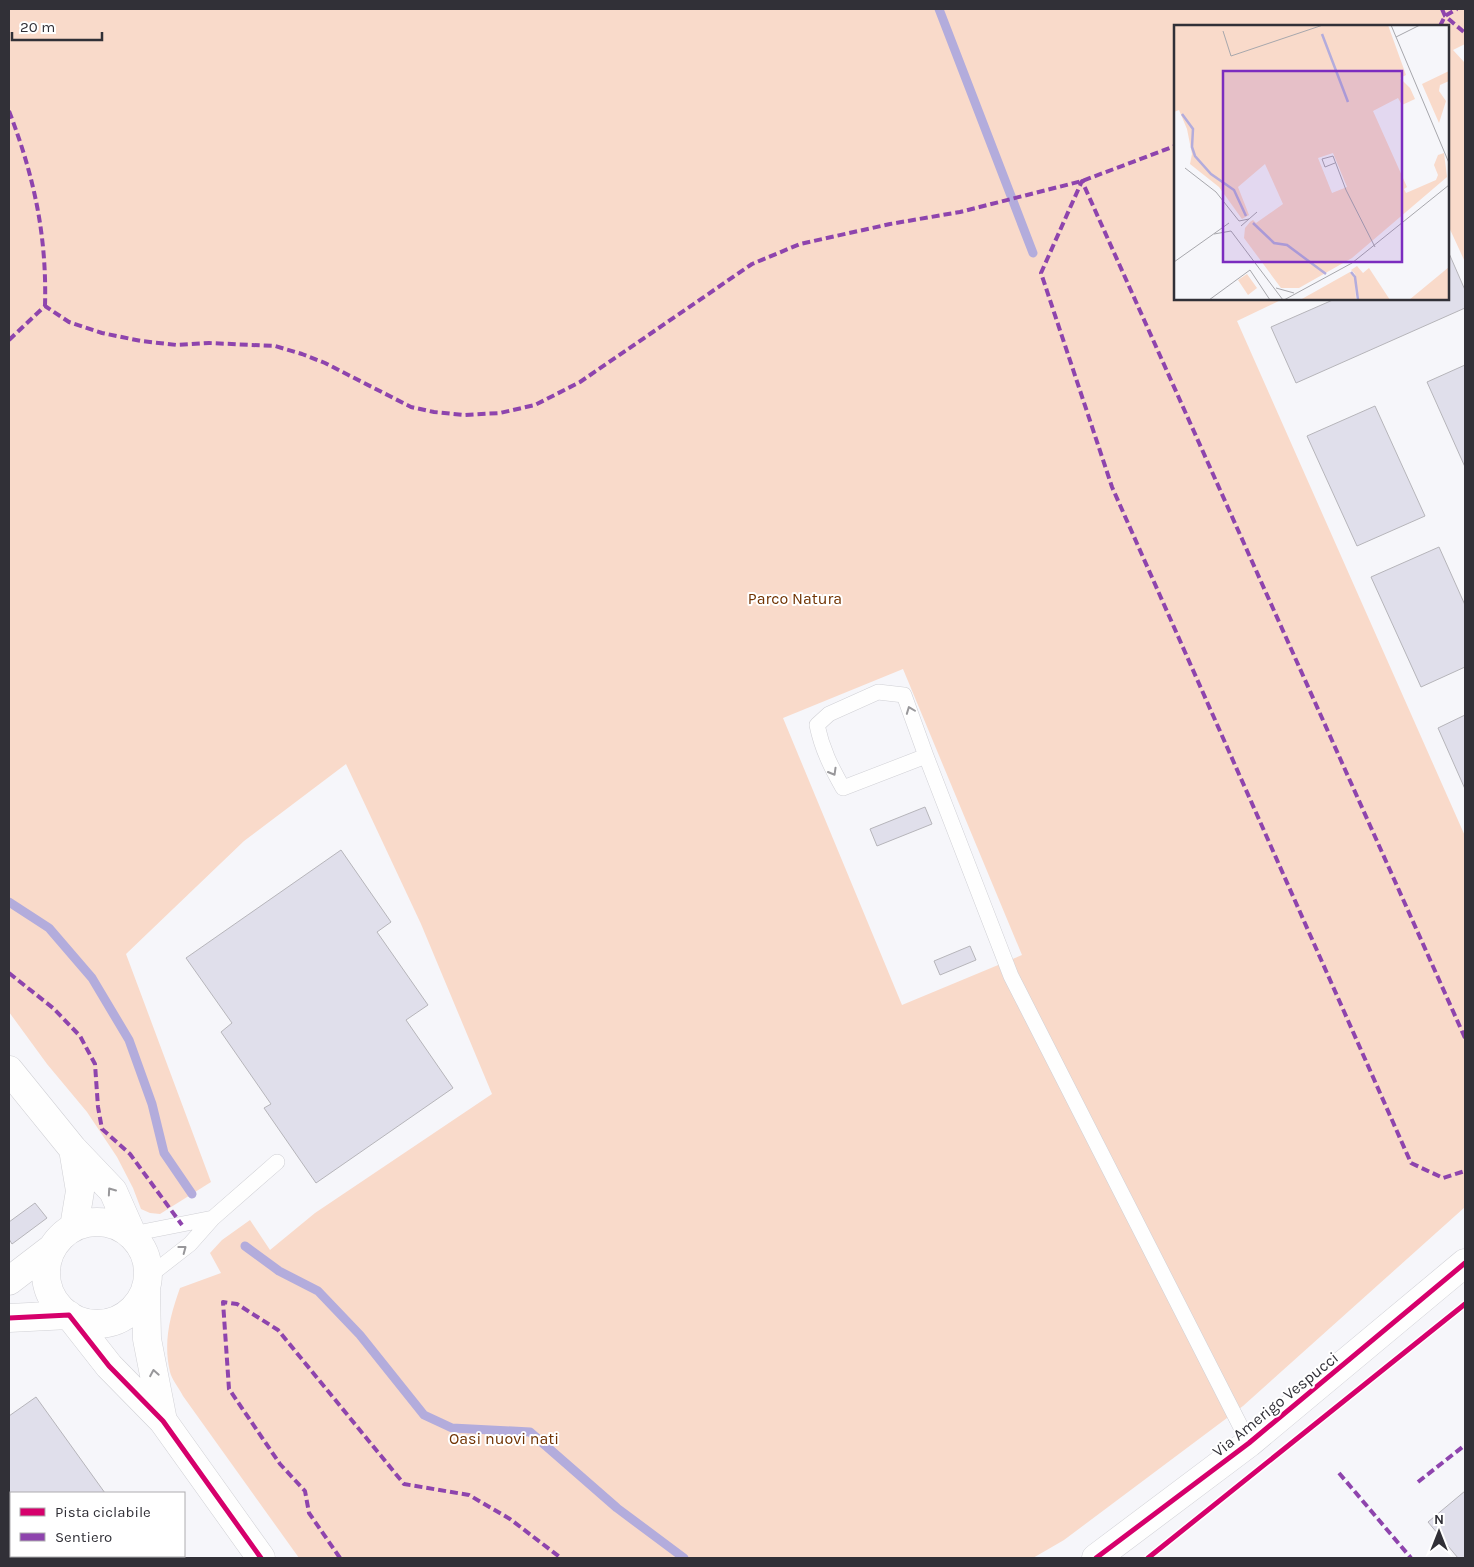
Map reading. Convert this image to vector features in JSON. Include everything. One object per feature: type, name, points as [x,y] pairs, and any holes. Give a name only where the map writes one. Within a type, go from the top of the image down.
[{"type":"street","points":[[9,1070],[73,1149],[113,1191],[132,1234],[141,1246],[147,1260],[147,1338],[162,1421]]},
{"type":"street","points":[[73,1149],[80,1191],[74,1227]]},
{"type":"street","points":[[9,1281],[52,1248],[61,1236],[74,1227],[88,1222],[104,1222],[119,1226],[132,1234]]},
{"type":"street","points":[[52,1248],[47,1262],[46,1278],[50,1293],[58,1306],[69,1315],[109,1366],[162,1421],[262,1558]]},
{"type":"street","name":"Via Amerigo Vespucci","points":[[1096,1558],[1249,1443],[1465,1263]]},
{"type":"street","points":[[9,1318],[69,1315],[83,1322],[98,1324],[114,1321],[127,1314],[138,1304],[147,1283]]},
{"type":"lane","points":[[926,756],[843,788],[828,762],[820,742],[817,725],[829,714],[878,692],[904,695],[1011,976],[1249,1443]]},
{"type":"lane","points":[[147,1283],[190,1244],[213,1218],[277,1162]]},
{"type":"lane","points":[[132,1234],[213,1218]]},
{"type":"green space","points":[[9,9],[1465,9],[1465,44],[1453,50],[1465,63],[1465,262],[1449,227],[1449,25],[1174,25],[1174,300],[1281,300],[1237,321],[1465,836],[1465,1207],[1243,1406],[1064,1540],[1033,1558],[299,1558],[183,1396],[171,1375],[167,1340],[173,1309],[180,1288],[221,1273],[210,1253],[222,1240],[250,1220],[270,1250],[315,1213],[492,1094],[421,924],[346,764],[244,841],[126,954],[211,1182],[160,1214],[150,1213],[141,1209],[133,1188],[117,1157],[87,1112],[47,1064],[9,1012]],"holes":[[[903,669],[1022,955],[902,1005],[783,718]]]},
{"type":"building","points":[[1449,253],[1465,290],[1465,308],[1296,383],[1271,327],[1333,300],[1449,300]]},
{"type":"building","points":[[1465,365],[1465,467],[1427,382]]},
{"type":"building","points":[[1375,406],[1425,516],[1357,546],[1307,436]]},
{"type":"building","points":[[1439,547],[1465,605],[1465,667],[1421,687],[1371,577]]},
{"type":"building","points":[[1465,715],[1465,789],[1438,728]]},
{"type":"building","points":[[925,807],[932,824],[877,846],[870,829]]},
{"type":"building","points":[[341,850],[391,922],[377,932],[428,1005],[406,1020],[453,1088],[316,1183],[264,1108],[271,1104],[221,1032],[232,1023],[186,958]]},
{"type":"building","points":[[970,946],[976,960],[940,975],[934,961]]},
{"type":"building","points":[[35,1203],[47,1218],[12,1244],[9,1239],[9,1222]]},
{"type":"building","points":[[36,1397],[104,1492],[10,1492],[10,1557],[140,1557],[9,1558],[9,1416]]},
{"type":"building","points":[[1465,1491],[1465,1558],[1458,1558],[1428,1522]]},
{"type":"waterway","points":[[939,9],[1033,253]]},
{"type":"waterway","points":[[9,902],[49,928],[92,978],[129,1040],[152,1104],[164,1153],[192,1194]]},
{"type":"waterway","points":[[245,1246],[279,1271],[318,1291],[360,1335],[424,1415],[452,1428],[530,1432],[617,1508],[684,1558]]},
{"type":"marked path","points":[[1442,9],[1445,16],[1465,33]]},
{"type":"marked path","points":[[1440,25],[1445,16],[1457,9]]},
{"type":"marked path","points":[[9,111],[18,135],[37,207],[44,255],[45,306]]},
{"type":"marked path","points":[[9,340],[45,306],[69,322],[102,333],[141,341],[177,345],[209,343],[275,346],[325,363],[411,407],[434,412],[464,415],[500,413],[535,405],[580,382],[752,264],[800,244],[890,224],[960,212],[1082,181],[1174,146]]},
{"type":"marked path","points":[[1465,1038],[1082,181],[1041,273],[1112,487],[1411,1163],[1443,1178],[1465,1171]]},
{"type":"marked path","points":[[9,973],[53,1008],[80,1036],[95,1064],[98,1107],[102,1129],[130,1154],[182,1225]]},
{"type":"marked path","points":[[340,1558],[309,1513],[305,1491],[280,1464],[229,1389],[223,1302],[237,1304],[278,1330],[404,1484],[469,1495],[510,1519],[561,1558]]},
{"type":"marked path","points":[[1418,1482],[1465,1445]]},
{"type":"marked path","points":[[1339,1473],[1411,1558]]},
{"type":"cycle path","points":[[1096,1558],[1249,1443],[1465,1263]]},
{"type":"cycle path","points":[[1148,1558],[1465,1304]]},
{"type":"cycle path","points":[[9,1318],[69,1315],[109,1366],[163,1421],[261,1558]]},
{"type":"park label","name":"Parco Natura","points":[[795,598]]},
{"type":"park label","name":"Oasi nuovi nati","points":[[504,1438]]}]
